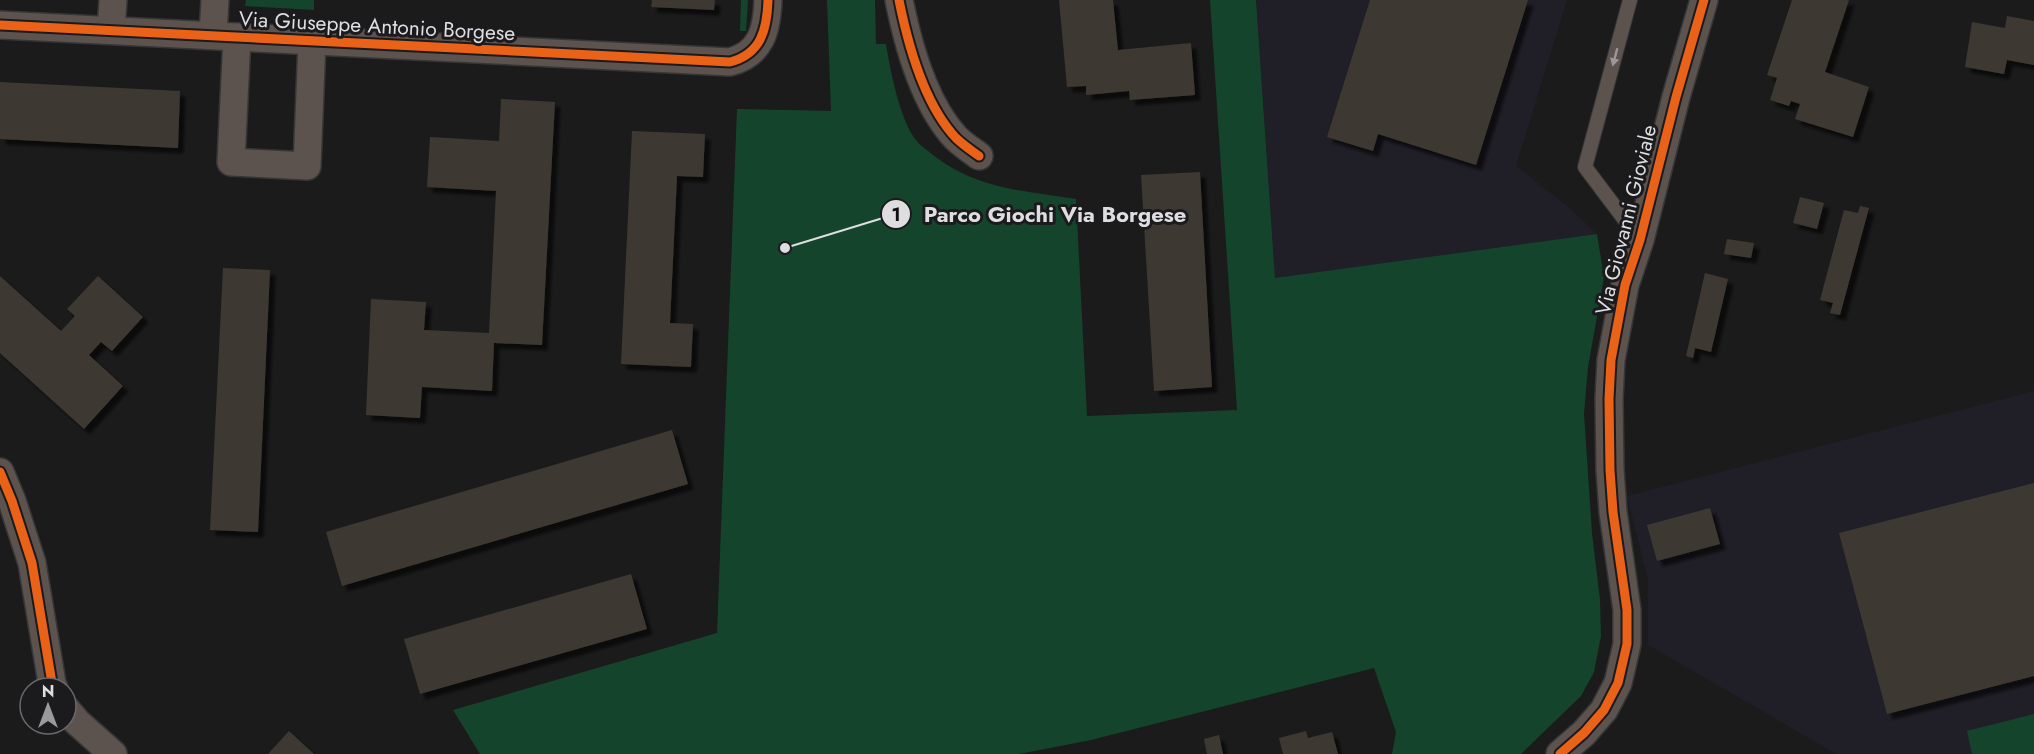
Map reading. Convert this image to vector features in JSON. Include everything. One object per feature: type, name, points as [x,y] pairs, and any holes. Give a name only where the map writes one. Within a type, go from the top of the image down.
[{"type":"street","points":[[111,30],[113,0]]},
{"type":"street","name":"Via Giuseppe Antonio Borgese","points":[[215,0],[225,36],[231,162],[307,166],[312,41]]},
{"type":"street","name":"Via Giuseppe Antonio Borgese","points":[[0,25],[729,63],[740,60],[757,48],[765,28],[768,0]]},
{"type":"street","points":[[899,0],[907,41],[940,118],[957,139],[979,156]]},
{"type":"street","name":"Via Giovanni Gioviale","points":[[1560,754],[1584,734],[1604,710],[1618,683],[1627,644],[1627,610],[1611,480],[1608,399],[1611,360],[1625,285],[1640,240],[1676,97],[1704,0]]},
{"type":"street","points":[[0,472],[32,563],[51,676]]},
{"type":"street","points":[[78,723],[112,754]]},
{"type":"lane","points":[[1630,0],[1585,167],[1640,240]]},
{"type":"shaded area","points":[[1256,0],[1567,0],[1516,166],[1570,208],[1597,234],[1275,279]]},
{"type":"shaded area","points":[[2034,391],[2034,754],[1836,754],[1648,645],[1648,580],[1627,496]]},
{"type":"green space","points":[[246,0],[314,0],[314,10],[245,6]]},
{"type":"green space","points":[[741,0],[748,0],[746,31],[740,31]]},
{"type":"green space","points":[[827,0],[875,0],[876,44],[886,44],[893,80],[910,131],[918,142],[933,155],[966,175],[984,182],[1020,191],[1076,199],[1087,416],[1237,410],[1210,0],[1256,0],[1275,278],[1597,234],[1604,277],[1588,367],[1584,414],[1601,636],[1594,672],[1581,696],[1521,754],[1392,754],[1396,732],[1374,668],[1091,740],[1019,754],[480,754],[453,710],[717,633],[737,109],[831,111]]},
{"type":"green space","points":[[2034,714],[2034,754],[1972,754],[1967,731]]},
{"type":"building","points":[[652,0],[715,0],[714,10],[651,7]]},
{"type":"building","points":[[1059,0],[1113,0],[1118,50],[1191,43],[1195,95],[1130,100],[1129,91],[1086,95],[1086,86],[1067,87]]},
{"type":"building","points":[[1370,0],[1528,0],[1476,165],[1378,134],[1373,151],[1327,137]]},
{"type":"building","points":[[1792,0],[1849,0],[1825,72],[1869,87],[1853,137],[1795,119],[1800,104],[1791,101],[1789,106],[1770,100],[1777,78],[1767,75]]},
{"type":"building","points":[[2007,16],[2034,21],[2034,65],[2007,60],[2004,74],[1965,67],[1972,22],[2005,28]]},
{"type":"building","points":[[0,82],[180,91],[178,148],[0,139]]},
{"type":"building","points":[[501,99],[555,102],[542,345],[494,343],[492,391],[422,387],[420,418],[366,415],[371,299],[426,302],[424,330],[489,333],[496,191],[427,187],[430,137],[499,141]]},
{"type":"building","points":[[632,131],[705,134],[703,177],[677,176],[670,323],[693,324],[691,367],[621,364]]},
{"type":"building","points":[[1200,172],[1212,387],[1154,391],[1141,175]]},
{"type":"building","points":[[1800,197],[1824,203],[1817,229],[1793,223]]},
{"type":"building","points":[[1860,206],[1869,208],[1840,315],[1830,313],[1833,303],[1820,300],[1844,210],[1858,213]]},
{"type":"building","points":[[1727,239],[1754,243],[1751,258],[1724,254]]},
{"type":"building","points":[[223,268],[270,270],[258,532],[210,530]]},
{"type":"building","points":[[1705,273],[1728,279],[1711,352],[1695,348],[1693,358],[1686,356]]},
{"type":"building","points":[[0,276],[61,331],[75,316],[67,309],[98,276],[143,317],[112,351],[101,342],[89,355],[123,386],[84,429],[0,353]]},
{"type":"building","points":[[672,430],[688,484],[342,586],[326,532]]},
{"type":"building","points":[[2034,483],[2034,676],[1887,714],[1839,533]]},
{"type":"building","points":[[1710,508],[1720,544],[1657,561],[1647,525]]},
{"type":"building","points":[[631,574],[647,629],[420,694],[404,639]]},
{"type":"building","points":[[289,731],[314,754],[268,754]]},
{"type":"building","points":[[1306,731],[1308,738],[1332,732],[1338,754],[1283,754],[1279,738]]},
{"type":"building","points":[[1219,735],[1223,754],[1207,754],[1204,739]]},
{"type":"cycle path","points":[[0,25],[730,62],[749,53],[760,39],[764,31],[768,0]]},
{"type":"cycle path","points":[[899,0],[907,36],[926,91],[956,138],[979,156]]},
{"type":"cycle path","points":[[1560,754],[1584,733],[1604,710],[1618,683],[1627,644],[1627,610],[1613,512],[1610,470],[1611,360],[1625,285],[1640,240],[1676,97],[1704,0]]},
{"type":"cycle path","points":[[0,472],[32,563],[51,676]]},
{"type":"place","name":"Parco Giochi Via Borgese","points":[[785,248]]}]
